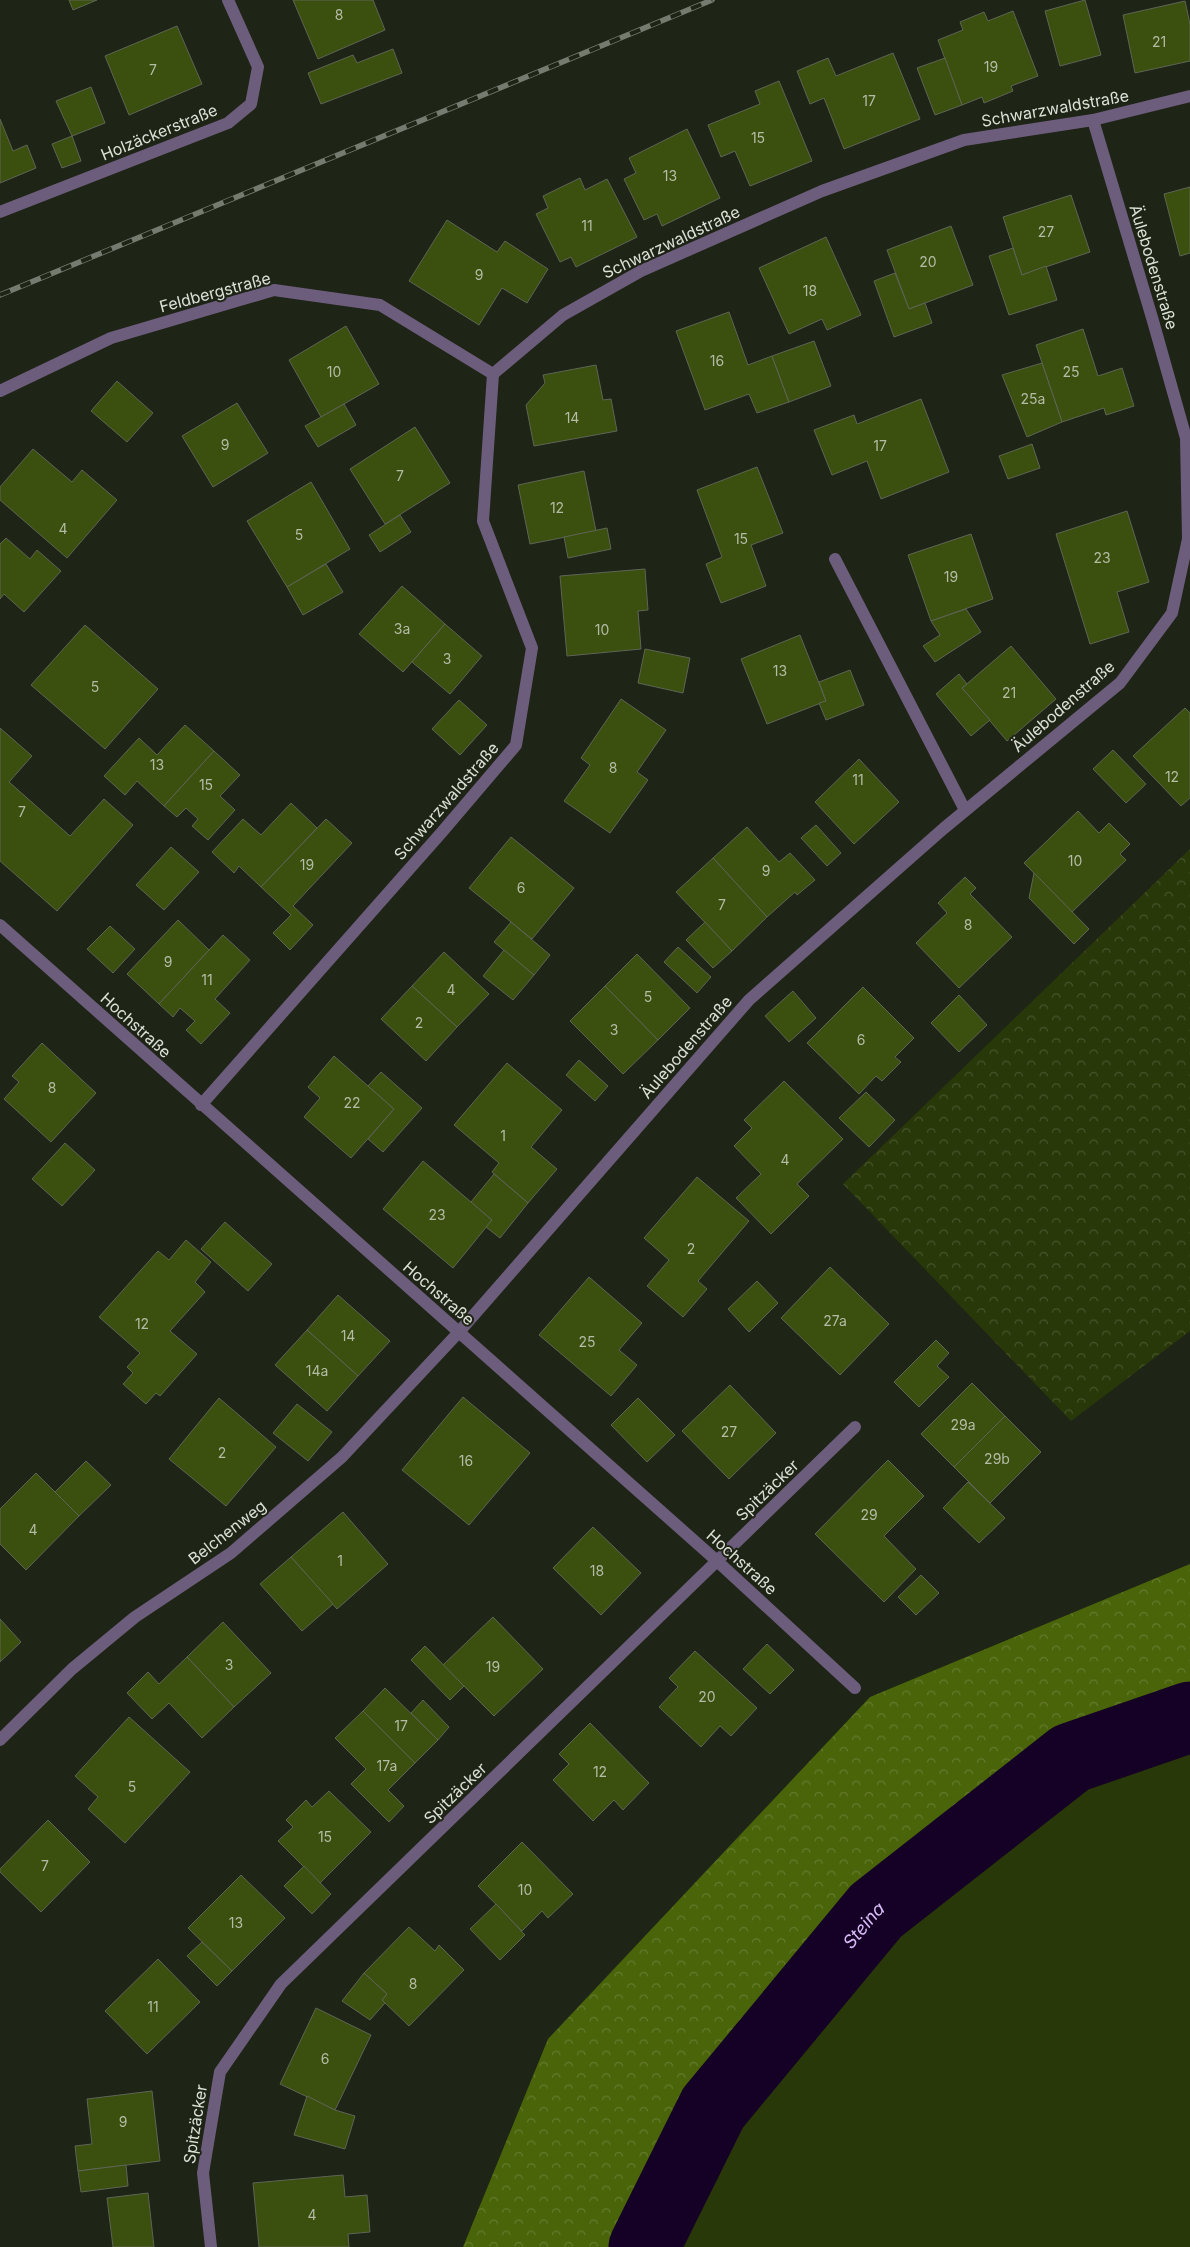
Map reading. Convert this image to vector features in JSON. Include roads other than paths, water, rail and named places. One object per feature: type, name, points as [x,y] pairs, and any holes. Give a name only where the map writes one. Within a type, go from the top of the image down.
[{"type":"street","name":"Holzäckerstraße","points":[[0,212],[228,123],[251,104],[258,67],[228,0]]},
{"type":"street","name":"Schwarzwaldstraße","points":[[201,1105],[516,745],[532,648],[483,521],[493,374],[563,315],[641,271],[822,191],[964,140],[1093,120],[1190,96]]},
{"type":"street","name":"Äulebodenstraße","points":[[459,1332],[749,1000],[965,810],[1120,682],[1172,613],[1188,539],[1188,438],[1093,120]]},
{"type":"street","name":"Feldbergstraße","points":[[0,391],[111,338],[274,290],[380,305],[493,374]]},
{"type":"street","points":[[835,560],[965,810]]},
{"type":"street","name":"Hochstraße","points":[[0,925],[717,1561],[855,1688]]},
{"type":"street","name":"Belchenweg","points":[[0,1740],[72,1669],[135,1617],[231,1552],[342,1457],[459,1332]]},
{"type":"street","name":"Spitzäcker","points":[[211,2247],[203,2173],[220,2072],[281,1984],[855,1427]]},
{"type":"waterway","name":"Steina","points":[[644,2247],[713,2108],[876,1911],[1071,1758],[1190,1717]]},
{"type":"railway","points":[[0,295],[712,0]]}]
